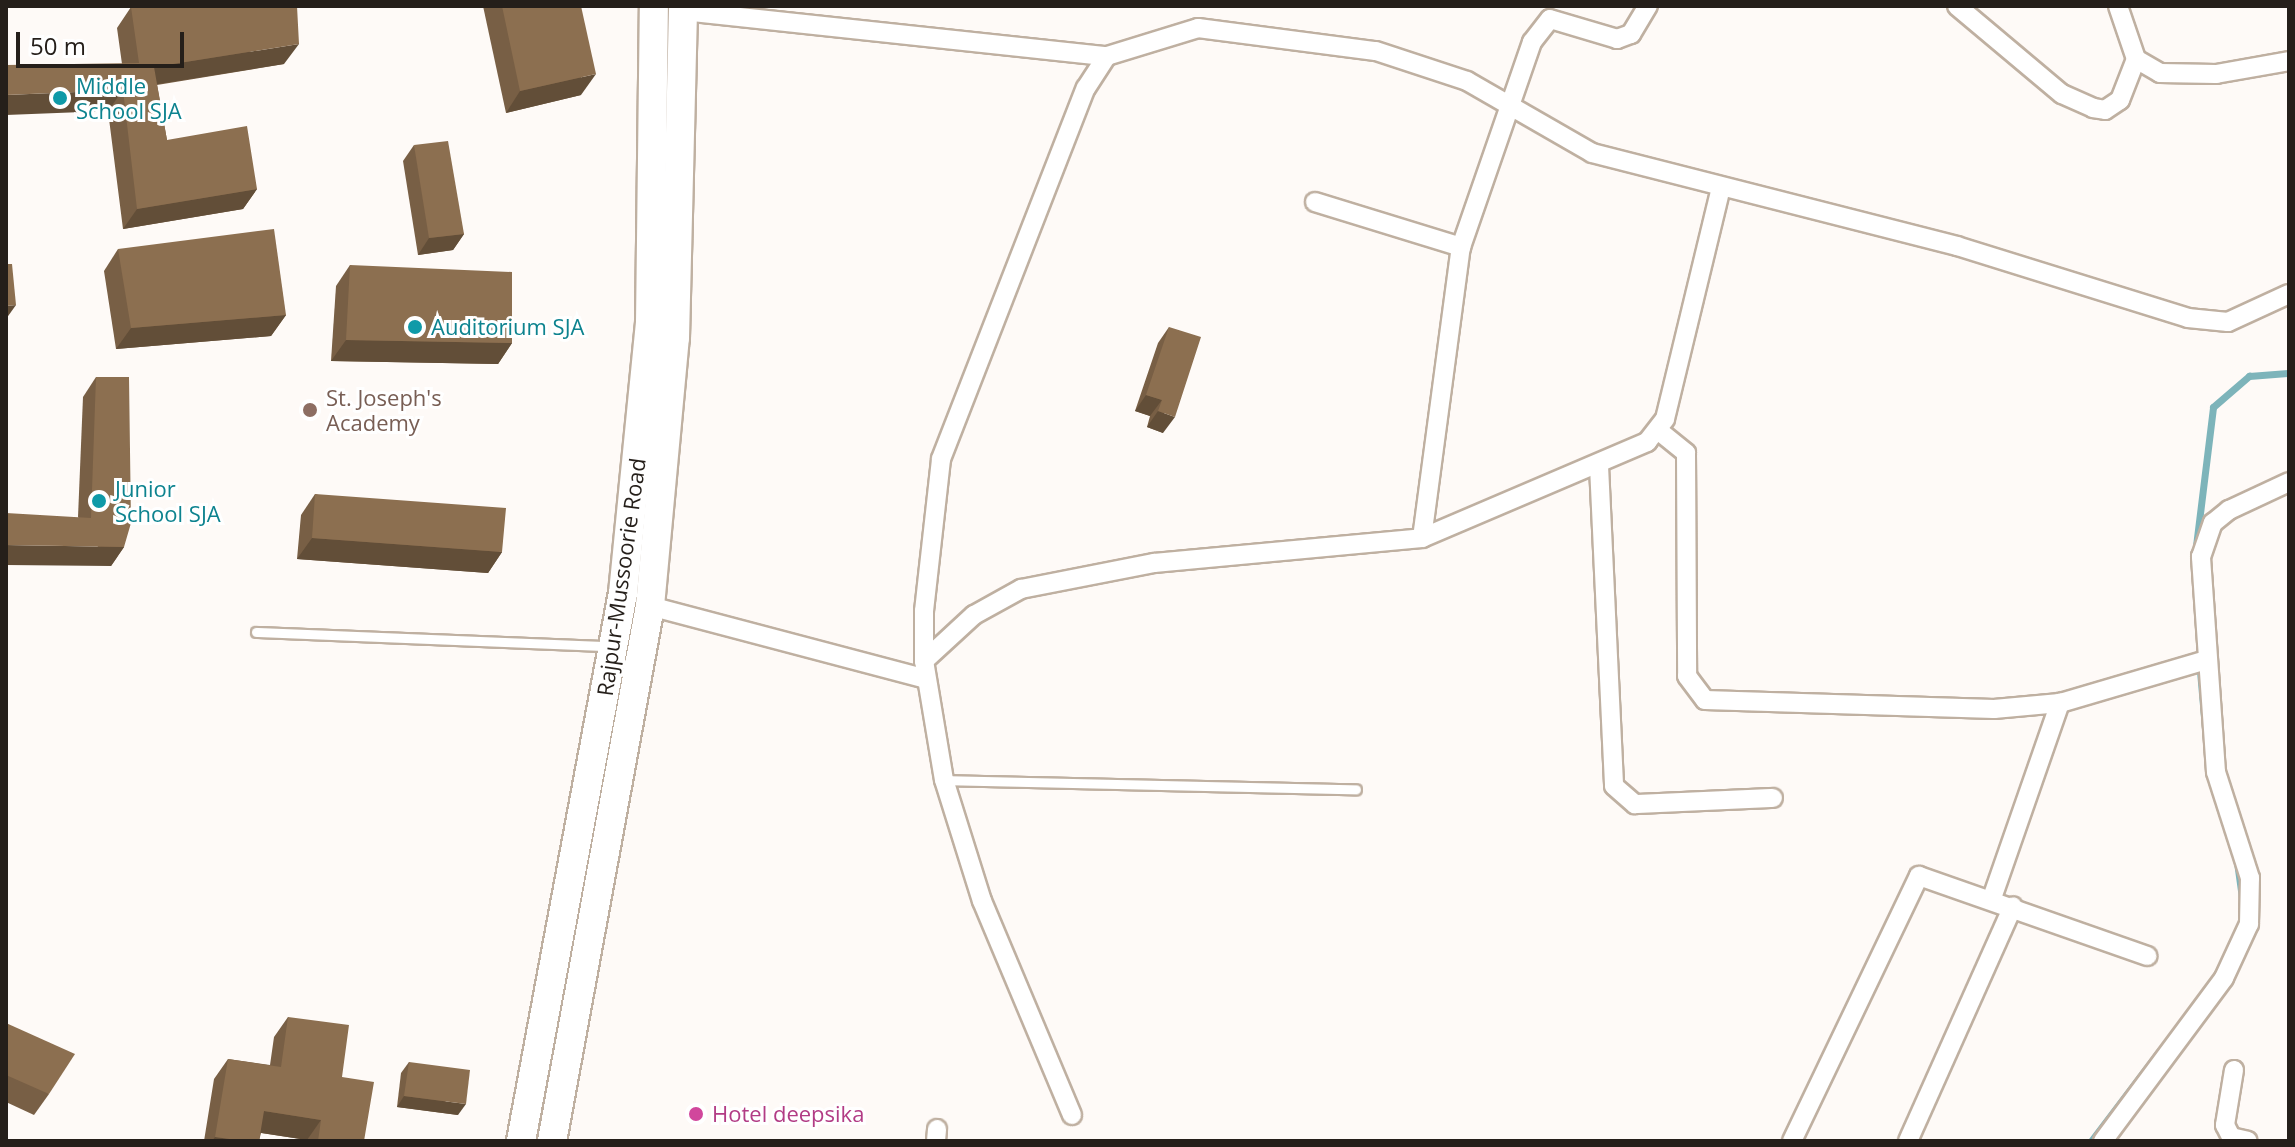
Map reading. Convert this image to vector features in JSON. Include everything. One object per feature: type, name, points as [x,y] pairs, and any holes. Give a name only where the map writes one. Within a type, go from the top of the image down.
[{"type":"main road","name":"Rajpur-Mussoorie Road","points":[[521,1141],[614,646],[650,323],[654,6]]},
{"type":"main road","name":"Rajpur-Mussoorie Road","points":[[552,1141],[650,606],[675,338],[683,9]]},
{"type":"street","points":[[1422,538],[1461,247],[1507,101],[1550,19],[1617,39],[1631,34],[1648,6]]},
{"type":"street","points":[[1957,6],[2062,94],[2093,108],[2114,108],[2136,59]]},
{"type":"street","points":[[2118,6],[2136,59],[2160,73],[2216,74],[2289,61]]},
{"type":"street","points":[[683,9],[1107,56],[1198,28],[1376,51],[1507,101],[1592,153],[1957,246],[2209,323],[2228,322],[2289,294]]},
{"type":"street","points":[[1072,1115],[982,901],[944,780],[925,670],[941,459],[1086,88],[1107,56]]},
{"type":"street","points":[[925,670],[997,602],[1074,575],[1422,538],[1599,466],[1659,431],[1721,188]]},
{"type":"street","points":[[1315,202],[1461,247]]},
{"type":"street","points":[[1659,431],[1686,453],[1687,676],[1705,700],[1959,711],[2060,703],[2204,660]]},
{"type":"street","points":[[1599,466],[1614,786],[1635,804],[1773,798]]},
{"type":"street","points":[[2103,1141],[2224,978],[2249,924],[2250,878],[2220,792],[2216,702],[2204,660],[2199,604],[2204,540],[2229,510],[2289,482]]},
{"type":"street","points":[[650,606],[925,670]]},
{"type":"street","points":[[1992,898],[2060,703]]},
{"type":"street","points":[[1792,1141],[1915,879],[1926,876],[2147,956]]},
{"type":"street","points":[[1908,1141],[2013,906]]},
{"type":"street","points":[[2234,1070],[2225,1125],[2231,1137],[2248,1141]]},
{"type":"lane","points":[[256,632],[614,646]]},
{"type":"lane","points":[[944,780],[1356,789]]},
{"type":"building","points":[[297,6],[299,44],[154,67],[167,140],[247,126],[257,189],[137,209],[123,90],[6,95],[6,65],[139,63],[131,7]]},
{"type":"building","points":[[502,6],[581,6],[596,74],[520,91]]},
{"type":"building","points":[[448,141],[464,234],[429,238],[414,145]]},
{"type":"building","points":[[274,229],[286,315],[131,328],[118,249]]},
{"type":"building","points":[[6,264],[12,264],[16,305],[6,306]]},
{"type":"building","name":"Auditorium SJA","points":[[350,265],[512,272],[512,343],[346,340]]},
{"type":"building","points":[[1169,327],[1201,337],[1175,417],[1158,411],[1162,400],[1146,395]]},
{"type":"building","points":[[96,377],[129,377],[131,523],[124,547],[6,545],[6,513],[91,518]]},
{"type":"building","points":[[315,494],[506,508],[502,552],[312,538]]},
{"type":"building","points":[[288,1017],[349,1025],[342,1077],[374,1082],[364,1141],[318,1141],[321,1120],[264,1111],[259,1141],[215,1137],[228,1059],[281,1067]]},
{"type":"building","points":[[6,1023],[75,1054],[49,1094],[6,1075]]},
{"type":"building","points":[[409,1062],[470,1070],[466,1104],[404,1096]]},
{"type":"waterway","points":[[2195,554],[2213,407],[2249,376],[2289,373]]},
{"type":"waterway","points":[[2200,671],[2209,773]]},
{"type":"waterway","points":[[2237,862],[2242,897]]},
{"type":"waterway","points":[[2091,1141],[2160,1050]]},
{"type":"place","name":"Middle School SJA","points":[[60,98]]},
{"type":"place","name":"Auditorium SJA","points":[[415,327]]},
{"type":"place","name":"St. Joseph's Academy","points":[[310,410]]},
{"type":"place","name":"Junior School SJA","points":[[99,501]]},
{"type":"place","name":"Hotel deepsika","points":[[696,1114]]}]
